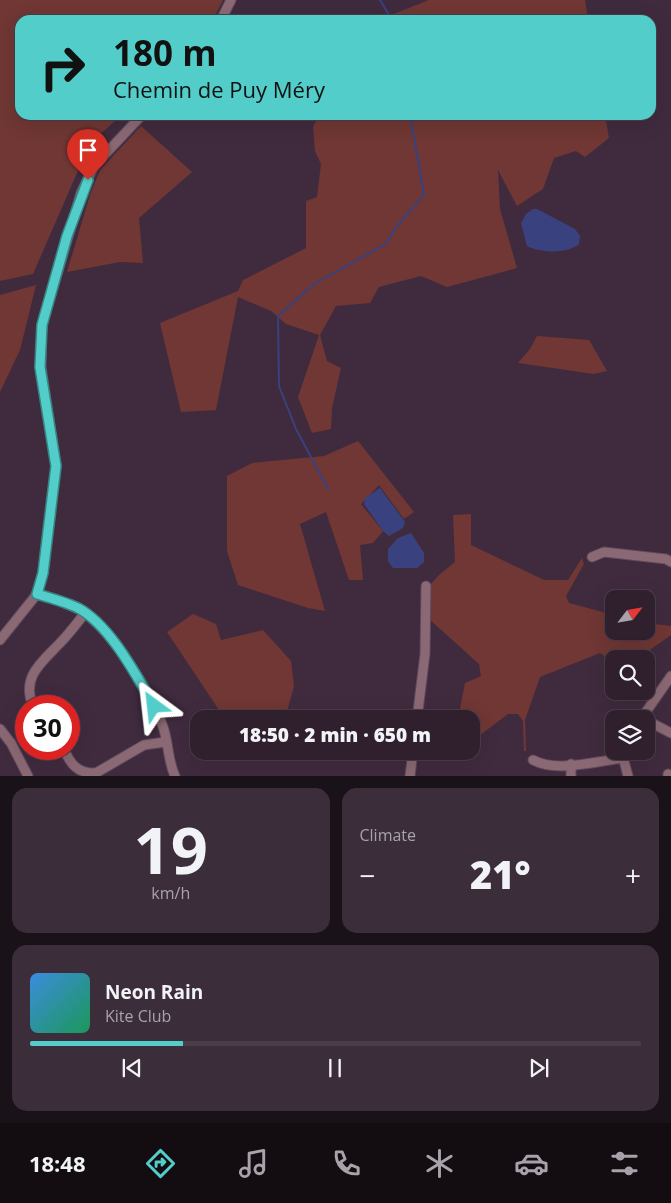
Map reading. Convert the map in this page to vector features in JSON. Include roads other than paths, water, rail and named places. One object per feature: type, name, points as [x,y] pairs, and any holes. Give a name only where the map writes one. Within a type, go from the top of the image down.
[{"type":"street","points":[[224,15],[231,0]]},
{"type":"street","points":[[0,640],[37,594],[43,573],[56,466],[40,367],[42,325],[81,193],[94,166],[137,120]]},
{"type":"street","points":[[592,557],[604,552],[666,559],[671,562]]},
{"type":"street","points":[[419,710],[425,654],[426,586]]},
{"type":"street","points":[[37,594],[72,605],[85,613],[108,636],[143,687],[162,725],[168,760],[174,776]]},
{"type":"street","points":[[29,695],[29,680],[35,668],[62,642],[85,613]]},
{"type":"street","points":[[649,710],[671,676]]},
{"type":"street","points":[[655,725],[671,733]]},
{"type":"street","points":[[0,729],[11,743],[28,776]]},
{"type":"street","points":[[70,760],[75,768],[88,773],[96,773],[144,745],[165,742]]},
{"type":"street","points":[[533,760],[542,765],[571,764],[605,758]]},
{"type":"street","points":[[410,776],[413,760]]},
{"type":"street","points":[[625,760],[628,776]]},
{"type":"street","points":[[571,764],[571,776]]},
{"type":"water","points":[[533,209],[537,209],[575,229],[580,236],[579,244],[568,250],[561,251],[539,250],[527,246],[521,223],[526,214]]},
{"type":"water","points":[[380,488],[405,522],[403,528],[389,536],[383,531],[364,504],[365,498]]},
{"type":"water","points":[[411,533],[424,553],[424,562],[417,568],[393,568],[388,561],[388,549],[398,538]]},
{"type":"waterway","points":[[380,0],[389,15]]},
{"type":"waterway","points":[[328,489],[296,429],[279,386],[278,316],[314,284],[386,244],[396,227],[424,195],[411,120]]}]
